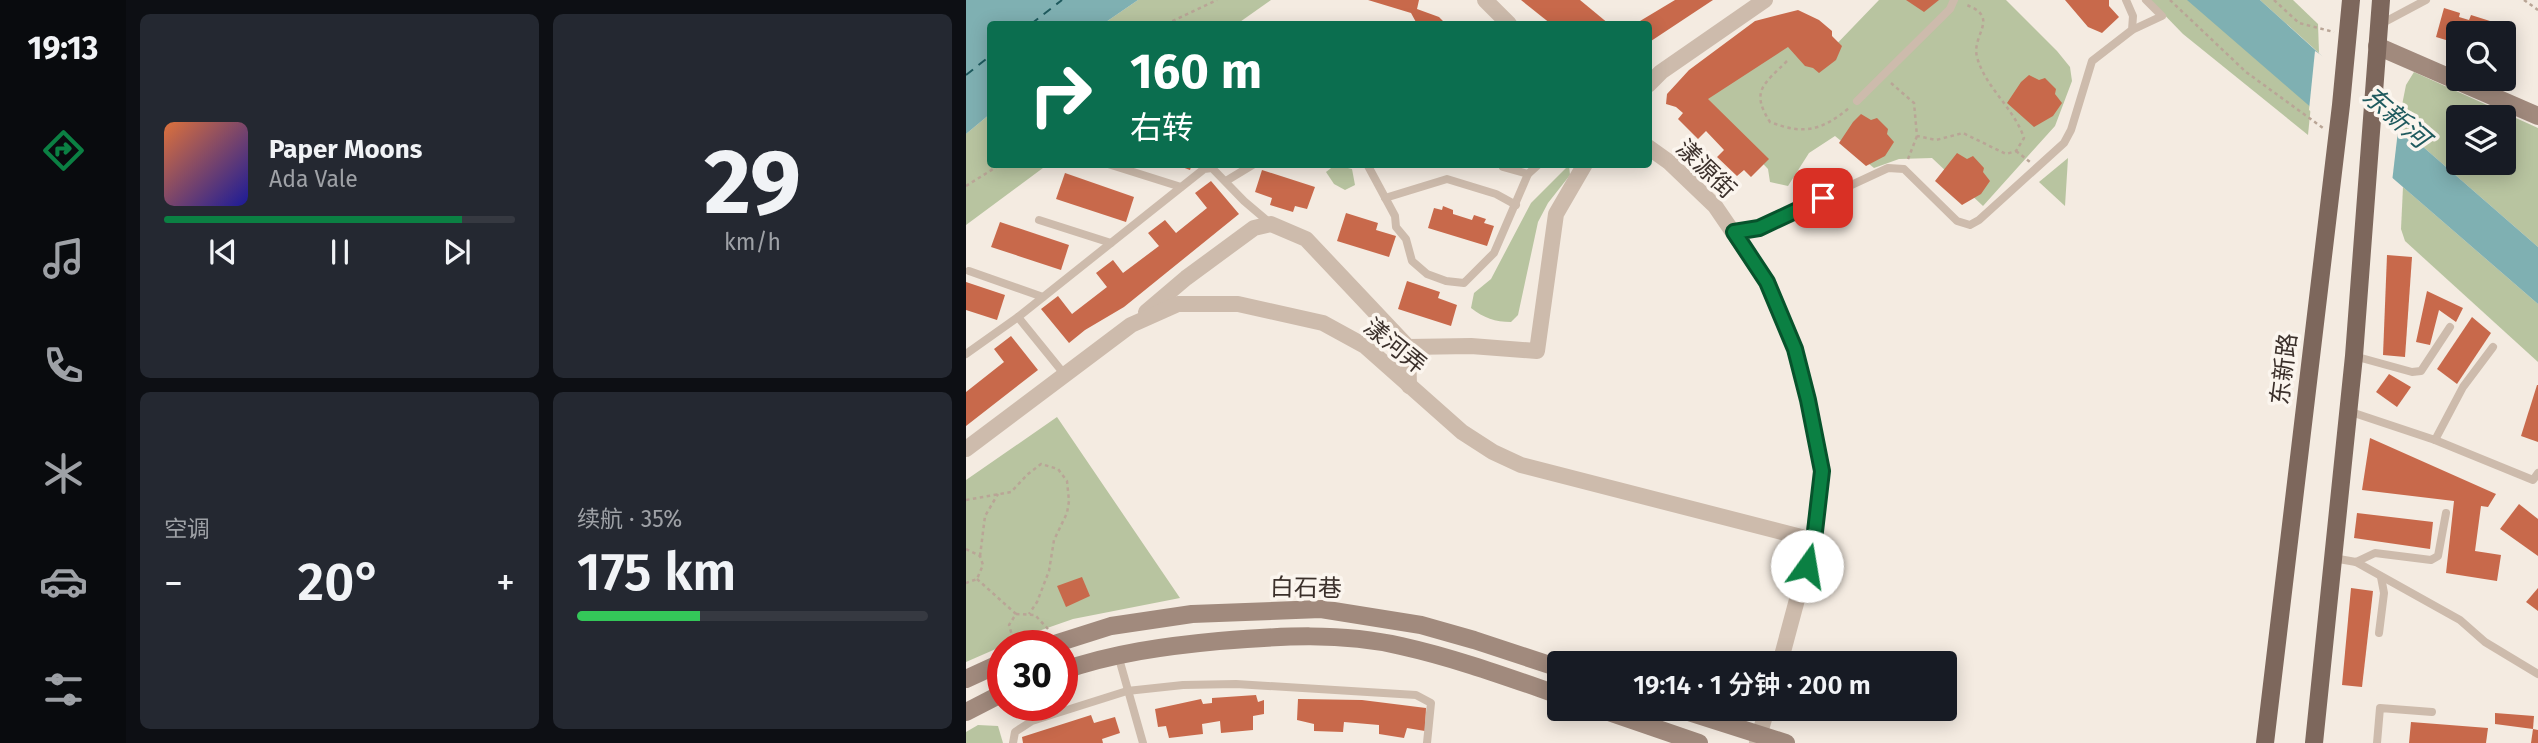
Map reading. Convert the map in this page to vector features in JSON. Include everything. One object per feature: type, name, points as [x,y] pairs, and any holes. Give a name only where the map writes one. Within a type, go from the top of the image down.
[{"type":"main road","name":"东新路","points":[[2264,743],[2338,136],[2351,0]]},
{"type":"main road","points":[[2314,743],[2354,356],[2381,0]]},
{"type":"main road","points":[[2377,46],[2538,116]]},
{"type":"main road","name":"白石巷","points":[[1078,636],[1111,626],[1192,614],[1321,609],[1421,625],[1547,664]]},
{"type":"main road","name":"白石巷","points":[[1078,665],[1096,659],[1164,646],[1259,637],[1334,636],[1398,645],[1471,664],[1547,691]]},
{"type":"main road","points":[[966,678],[987,669]]},
{"type":"main road","points":[[966,712],[987,701]]},
{"type":"main road","points":[[1635,721],[1699,743]]},
{"type":"main road","points":[[1711,721],[1758,739],[1786,743]]},
{"type":"street","points":[[1485,0],[1506,21]]},
{"type":"street","points":[[1652,81],[1765,0]]},
{"type":"street","name":"漾源街","points":[[1652,150],[1669,162],[1715,206],[1767,282],[1795,349],[1805,387],[1822,471],[1814,540],[1783,651]]},
{"type":"street","points":[[1408,347],[1471,346],[1537,351],[1556,214],[1582,168]]},
{"type":"street","points":[[1131,325],[1185,278],[1254,228],[1271,224],[1306,239],[1408,347],[1409,386]]},
{"type":"street","name":"漾河弄","points":[[966,449],[1131,325],[1178,304],[1238,304],[1324,323],[1365,345],[1462,432],[1493,452],[1521,465],[1814,540]]},
{"type":"street","points":[[1758,739],[1763,721]]},
{"type":"lane","points":[[1857,101],[1950,9],[1954,0]]},
{"type":"lane","points":[[2126,0],[2133,16],[2132,30]]},
{"type":"lane","points":[[1734,232],[1759,228],[1888,168],[1904,169],[1958,221],[1970,225],[1979,220],[2064,143],[2071,130],[2092,61],[2132,30],[2162,16],[2146,0]]},
{"type":"lane","points":[[2379,25],[2426,0]]},
{"type":"lane","points":[[1121,168],[1181,187]]},
{"type":"lane","points":[[966,354],[1018,317],[1207,168]]},
{"type":"lane","points":[[1214,168],[1244,201],[1271,224]]},
{"type":"lane","points":[[1226,181],[1247,168]]},
{"type":"lane","points":[[1369,168],[1395,216],[1396,227],[1406,239],[1412,261],[1427,274],[1446,281],[1464,283],[1494,253],[1528,174],[1535,168]]},
{"type":"lane","points":[[1507,168],[1528,174]]},
{"type":"lane","points":[[1385,198],[1447,179],[1486,190],[1516,205]]},
{"type":"lane","points":[[1040,220],[1111,243]]},
{"type":"lane","points":[[969,271],[1043,297]]},
{"type":"lane","points":[[1018,317],[1065,374]]},
{"type":"lane","points":[[2354,356],[2412,372],[2421,371],[2449,327]]},
{"type":"lane","points":[[966,342],[977,346]]},
{"type":"lane","points":[[2435,440],[2463,387],[2493,347]]},
{"type":"lane","points":[[2348,411],[2435,440],[2533,480],[2538,473]]},
{"type":"lane","points":[[2356,562],[2375,553],[2431,559],[2438,556],[2446,513]]},
{"type":"lane","points":[[2333,558],[2356,562],[2460,621],[2508,658],[2538,674]]},
{"type":"lane","points":[[2379,633],[2384,593],[2381,577]]},
{"type":"lane","points":[[1118,655],[1143,743]]},
{"type":"lane","points":[[1013,743],[1015,732],[1032,721],[1128,691],[1183,685],[1236,684],[1416,695],[1431,703],[1427,743]]},
{"type":"lane","points":[[2377,743],[2380,708],[2432,712]]},
{"type":"path","points":[[1172,21],[1217,0]]},
{"type":"path","points":[[1917,136],[1936,140],[1963,134],[2006,154],[2016,151],[2024,138],[2019,122],[1981,69],[1976,54],[1983,28],[1983,16],[1976,8],[1954,0]]},
{"type":"path","points":[[2170,0],[2246,72],[2338,136]]},
{"type":"path","points":[[2274,0],[2299,23],[2348,36]]},
{"type":"path","points":[[2524,0],[2538,10]]},
{"type":"path","points":[[1787,61],[1760,92],[1760,107],[1770,122],[1802,131],[1834,121],[1857,101]]},
{"type":"path","points":[[1884,75],[1914,103],[1917,136],[1904,169]]},
{"type":"path","points":[[2016,151],[2037,168]]},
{"type":"path","points":[[966,186],[995,168]]},
{"type":"path","points":[[966,500],[1011,492],[1041,464],[1058,469],[1067,481],[1067,513],[1054,540],[1049,571],[1037,602],[1028,614]]},
{"type":"path","points":[[966,583],[977,579],[983,565],[979,556],[985,516],[998,494]]},
{"type":"path","points":[[966,550],[979,556]]},
{"type":"path","points":[[977,579],[1016,614],[1035,615],[1046,624],[1048,630]]},
{"type":"path","points":[[1010,630],[1009,625],[1016,614]]},
{"type":"green space","points":[[1138,0],[1271,0],[1241,21],[1107,21]]},
{"type":"green space","points":[[1879,0],[2006,0],[2070,67],[2072,81],[2055,126],[1983,206],[1932,158],[1899,159],[1874,168],[1835,136],[1809,153],[1788,186],[1770,182],[1768,169],[1698,95],[1797,33],[1827,54]]},
{"type":"green space","points":[[2150,0],[2196,0],[2311,105],[2308,135],[2183,34]]},
{"type":"green space","points":[[2260,0],[2293,0],[2318,24],[2319,53]]},
{"type":"green space","points":[[2414,72],[2446,86],[2446,91],[2456,91],[2487,105],[2446,105],[2446,167],[2398,125],[2406,85]]},
{"type":"green space","points":[[987,116],[987,168],[1043,168],[966,225],[966,134]]},
{"type":"green space","points":[[2516,118],[2538,128],[2538,247],[2455,175],[2516,175]]},
{"type":"green space","points":[[2068,158],[2065,206],[2039,182]]},
{"type":"green space","points":[[1331,168],[1352,169],[1355,185],[1345,190],[1334,184],[1326,172]]},
{"type":"green space","points":[[1566,168],[1569,168],[1570,175],[1548,203],[1538,222],[1518,315],[1511,322],[1495,320],[1471,308],[1474,293],[1491,279],[1531,203]]},
{"type":"green space","points":[[2403,187],[2538,304],[2538,362],[2405,241],[2401,229]]},
{"type":"green space","points":[[1057,417],[1180,598],[1073,619],[1041,630],[987,630],[987,653],[966,662],[966,480]]},
{"type":"green space","points":[[978,725],[998,726],[1003,743],[966,743],[966,732]]},
{"type":"water","points":[[966,0],[1138,0],[1107,21],[987,21],[987,116],[966,134]]},
{"type":"water","points":[[2187,0],[2260,0],[2446,167],[2446,175],[2455,175],[2538,247],[2538,304]]},
{"type":"pier","points":[[2315,51],[2338,66],[2399,122],[2392,182],[2309,110]]},
{"type":"building","points":[[1368,0],[1419,0],[1417,9],[1443,21],[1415,21],[1411,13]]},
{"type":"building","points":[[1521,0],[1580,0],[1605,21],[1547,21]]},
{"type":"building","points":[[1675,0],[1713,0],[1652,40],[1652,21],[1640,21]]},
{"type":"building","points":[[1906,0],[1939,0],[1924,12]]},
{"type":"building","points":[[2065,0],[2109,0],[2109,6],[2119,17],[2102,33],[2088,27]]},
{"type":"building","points":[[2444,8],[2460,13],[2459,17],[2469,20],[2471,15],[2490,21],[2446,21],[2446,40],[2436,37]]},
{"type":"building","points":[[1798,10],[1819,20],[1832,31],[1832,36],[1842,46],[1836,60],[1819,73],[1805,66],[1788,47],[1708,99],[1769,159],[1751,177],[1744,170],[1737,176],[1717,157],[1724,150],[1706,131],[1698,139],[1678,119],[1683,113],[1666,104],[1667,94],[1689,70],[1755,21]]},
{"type":"building","points":[[2029,75],[2039,80],[2045,78],[2056,89],[2055,94],[2062,103],[2053,116],[2034,127],[2007,103]]},
{"type":"building","points":[[1861,114],[1871,120],[1877,118],[1888,129],[1887,134],[1894,142],[1885,156],[1866,166],[1839,143]]},
{"type":"building","points":[[1957,153],[1967,159],[1973,156],[1984,168],[1983,172],[1990,181],[1981,194],[1962,205],[1935,181]]},
{"type":"building","points":[[1262,170],[1315,187],[1307,209],[1295,206],[1293,212],[1270,205],[1272,198],[1255,192]]},
{"type":"building","points":[[1065,173],[1134,197],[1126,222],[1056,199]]},
{"type":"building","points":[[1211,181],[1239,214],[1124,307],[1085,330],[1069,343],[1041,309],[1058,296],[1072,314],[1107,287],[1096,273],[1113,260],[1123,273],[1159,246],[1148,233],[1165,220],[1176,233],[1207,208],[1195,193]]},
{"type":"building","points":[[1443,206],[1453,210],[1453,214],[1472,220],[1474,215],[1486,219],[1484,223],[1494,226],[1487,246],[1428,228],[1434,208],[1442,210]]},
{"type":"building","points":[[1346,213],[1378,223],[1376,230],[1396,236],[1389,257],[1337,241]]},
{"type":"building","points":[[1000,222],[1069,245],[1061,270],[991,247]]},
{"type":"building","points":[[2387,255],[2412,257],[2405,357],[2383,355]]},
{"type":"building","points":[[1407,281],[1440,292],[1438,298],[1457,305],[1451,326],[1398,309]]},
{"type":"building","points":[[966,282],[1005,295],[997,320],[966,310]]},
{"type":"building","points":[[2427,291],[2463,308],[2456,322],[2439,310],[2430,345],[2416,342]]},
{"type":"building","points":[[2472,317],[2491,333],[2457,384],[2437,369]]},
{"type":"building","points":[[1011,336],[1038,370],[966,426],[966,392],[1004,362],[994,349]]},
{"type":"building","points":[[2389,374],[2411,387],[2397,407],[2376,392]]},
{"type":"building","points":[[2538,385],[2538,442],[2521,436]]},
{"type":"building","points":[[2370,438],[2496,494],[2488,507],[2481,506],[2475,551],[2501,555],[2497,581],[2446,573],[2454,501],[2362,490]]},
{"type":"building","points":[[2519,504],[2538,519],[2538,556],[2500,529]]},
{"type":"building","points":[[2357,513],[2433,522],[2430,549],[2354,538]]},
{"type":"building","points":[[1082,577],[1090,596],[1066,607],[1057,586]]},
{"type":"building","points":[[2351,588],[2373,591],[2362,687],[2342,685]]},
{"type":"building","points":[[2538,588],[2538,611],[2526,602]]},
{"type":"building","points":[[1256,695],[1258,702],[1264,700],[1264,714],[1253,716],[1253,730],[1221,733],[1220,721],[1202,724],[1203,734],[1169,738],[1166,726],[1158,727],[1155,709],[1201,699],[1203,704],[1212,703],[1212,698]]},
{"type":"building","points":[[1298,699],[1362,700],[1426,708],[1425,731],[1407,728],[1404,738],[1379,734],[1379,725],[1344,722],[1343,732],[1314,731],[1314,724],[1297,720]]},
{"type":"building","points":[[2495,713],[2534,716],[2533,729],[2495,724]]},
{"type":"building","points":[[1091,715],[1094,723],[1115,717],[1120,733],[1102,739],[1103,743],[1023,743],[1022,737]]},
{"type":"building","points":[[2411,722],[2488,728],[2486,743],[2409,743]]},
{"type":"building","points":[[2533,729],[2538,730],[2538,743],[2531,743]]},
{"type":"ferry route","points":[[1035,21],[1062,0]]},
{"type":"ferry route","points":[[966,75],[987,58]]},
{"type":"route","points":[[1807,566],[1814,540],[1822,471],[1808,400],[1795,349],[1767,282],[1734,232],[1759,228],[1823,198]]},
{"type":"water label","name":"东新河","points":[[2396,117]]}]
